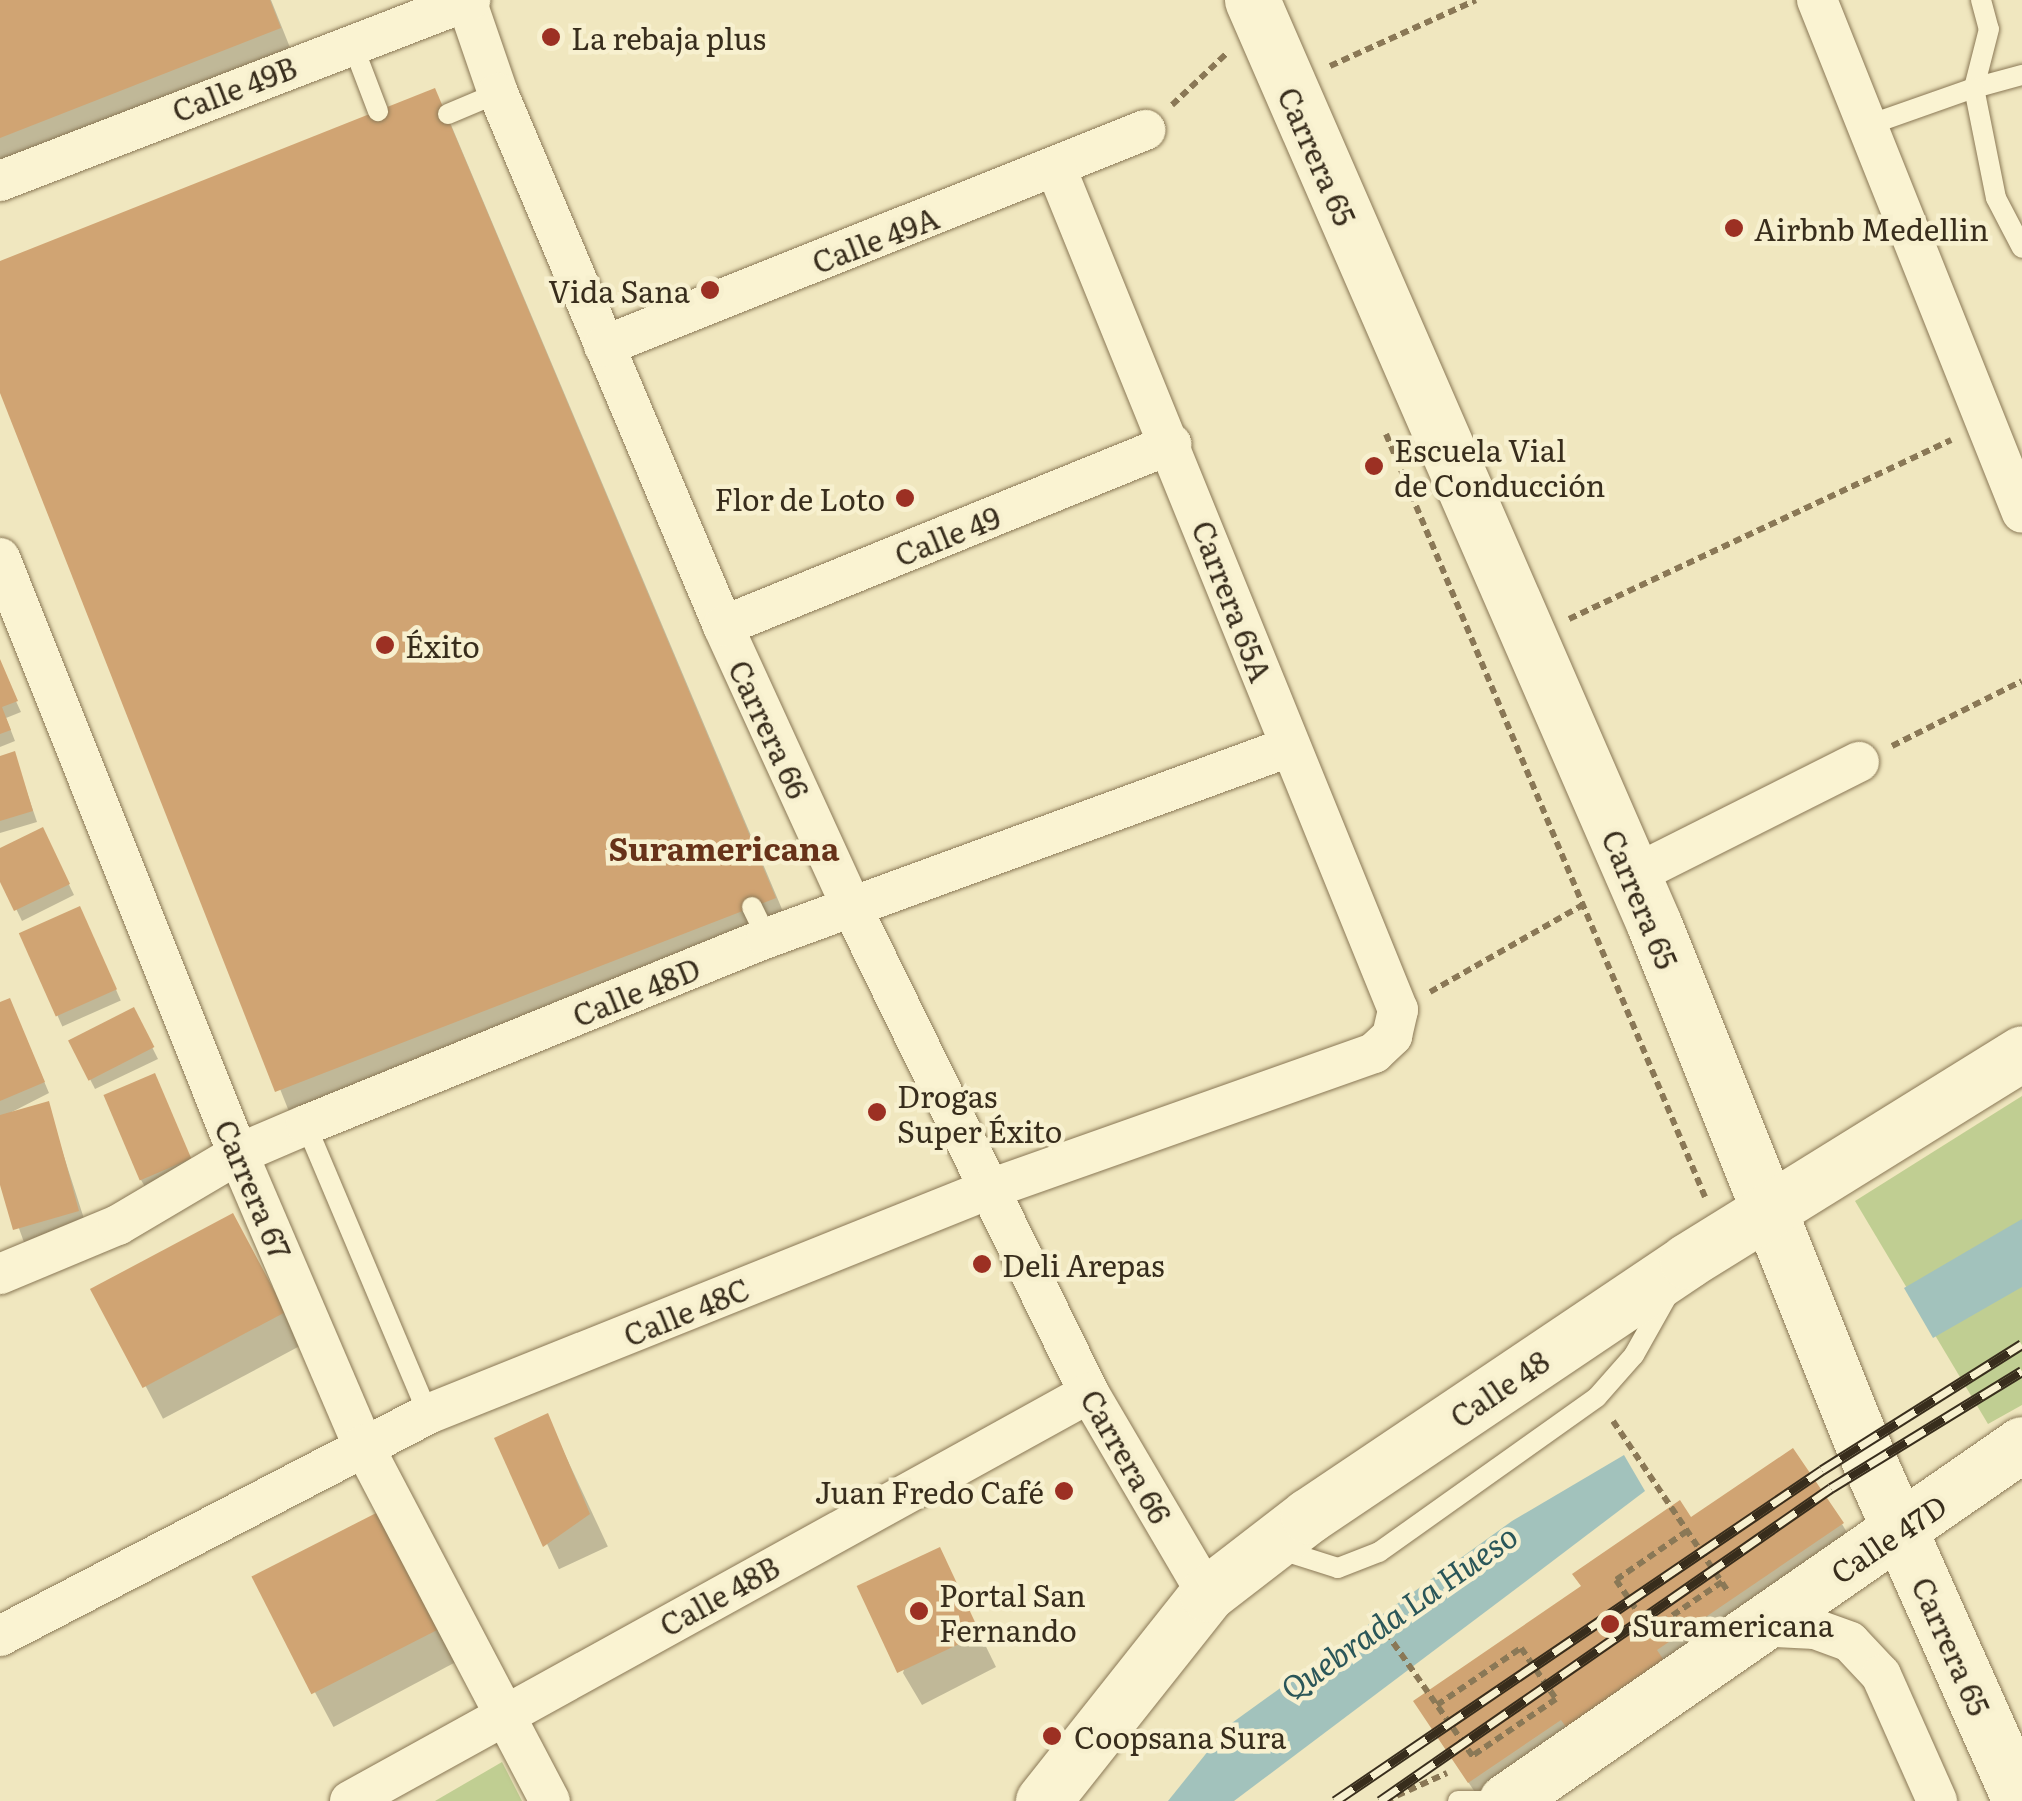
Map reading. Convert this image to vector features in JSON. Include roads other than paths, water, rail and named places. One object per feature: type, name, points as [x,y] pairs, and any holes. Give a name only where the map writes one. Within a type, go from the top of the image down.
[{"type":"main road","name":"Carrera 65","points":[[1236,17],[1632,876],[1728,1238],[1901,1531],[2020,1801]]},
{"type":"main road","name":"Calle 48","points":[[1044,1801],[1207,1594],[1270,1546],[1728,1238],[2022,1053]]},
{"type":"main road","name":"Calle 47D","points":[[1489,1779],[1746,1614],[1901,1531],[2022,1444]]},
{"type":"street","name":"Calle 49B","points":[[0,180],[468,0]]},
{"type":"street","name":"Carrera 66","points":[[468,0],[498,94],[604,346],[723,626],[853,910],[987,1190],[1090,1393],[1207,1594]]},
{"type":"street","points":[[1817,0],[2022,514]]},
{"type":"street","name":"Calle 49A","points":[[604,346],[1146,130]]},
{"type":"street","name":"Carrera 65A","points":[[1056,168],[1171,444],[1395,1023]]},
{"type":"street","name":"Calle 49","points":[[723,626],[1171,444]]},
{"type":"street","name":"Carrera 67","points":[[0,558],[238,1154],[363,1444],[501,1714],[550,1801]]},
{"type":"street","name":"Calle 48D","points":[[1,1271],[118,1225],[238,1154],[760,923],[853,910],[1290,747]]},
{"type":"street","points":[[1632,876],[1859,762]]},
{"type":"street","name":"Calle 48C","points":[[0,1636],[363,1444],[428,1414],[987,1190],[1374,1053],[1395,1023]]},
{"type":"street","name":"Calle 48B","points":[[350,1801],[501,1714],[1090,1393]]},
{"type":"street","points":[[1746,1614],[1815,1629],[1850,1642],[1881,1675],[1937,1801]]},
{"type":"lane","points":[[1981,0],[1990,29],[1974,88],[1996,198],[2022,248]]},
{"type":"lane","points":[[352,43],[378,111]]},
{"type":"lane","points":[[1866,126],[2022,75]]},
{"type":"lane","points":[[448,114],[498,94]]},
{"type":"lane","points":[[306,1125],[428,1414]]},
{"type":"lane","points":[[1270,1546],[1338,1568],[1360,1563],[1598,1398],[1728,1238]]},
{"type":"lane","points":[[1458,1801],[1483,1801]]},
{"type":"water","points":[[2022,1219],[2022,1287],[1933,1338],[1904,1288]]},
{"type":"water","name":"Quebrada La Hueso","points":[[1624,1455],[1645,1491],[1234,1801],[1168,1801],[1229,1725],[1512,1521]]},
{"type":"railway","points":[[1335,1801],[1822,1470],[2022,1344]]},
{"type":"railway","points":[[1380,1801],[1831,1488],[2022,1371]]},
{"type":"place","name":"La rebaja plus","points":[[551,37]]},
{"type":"place","name":"Airbnb Medellin","points":[[1734,228]]},
{"type":"place","name":"Vida Sana","points":[[710,290]]},
{"type":"place","name":"Escuela Vial de Conducción","points":[[1374,466]]},
{"type":"place","name":"Flor de Loto","points":[[905,498]]},
{"type":"place","name":"Éxito","points":[[385,645]]},
{"type":"place","name":"Drogas Super Éxito","points":[[877,1112]]},
{"type":"place","name":"Deli Arepas","points":[[982,1264]]},
{"type":"place","name":"Juan Fredo Café","points":[[1064,1491]]},
{"type":"place","name":"Portal San Fernando","points":[[919,1611]]},
{"type":"place","name":"Suramericana","points":[[1610,1624]]},
{"type":"place","name":"Coopsana Sura","points":[[1052,1736]]},
{"type":"district","name":"Suramericana","points":[[724,847]]}]
